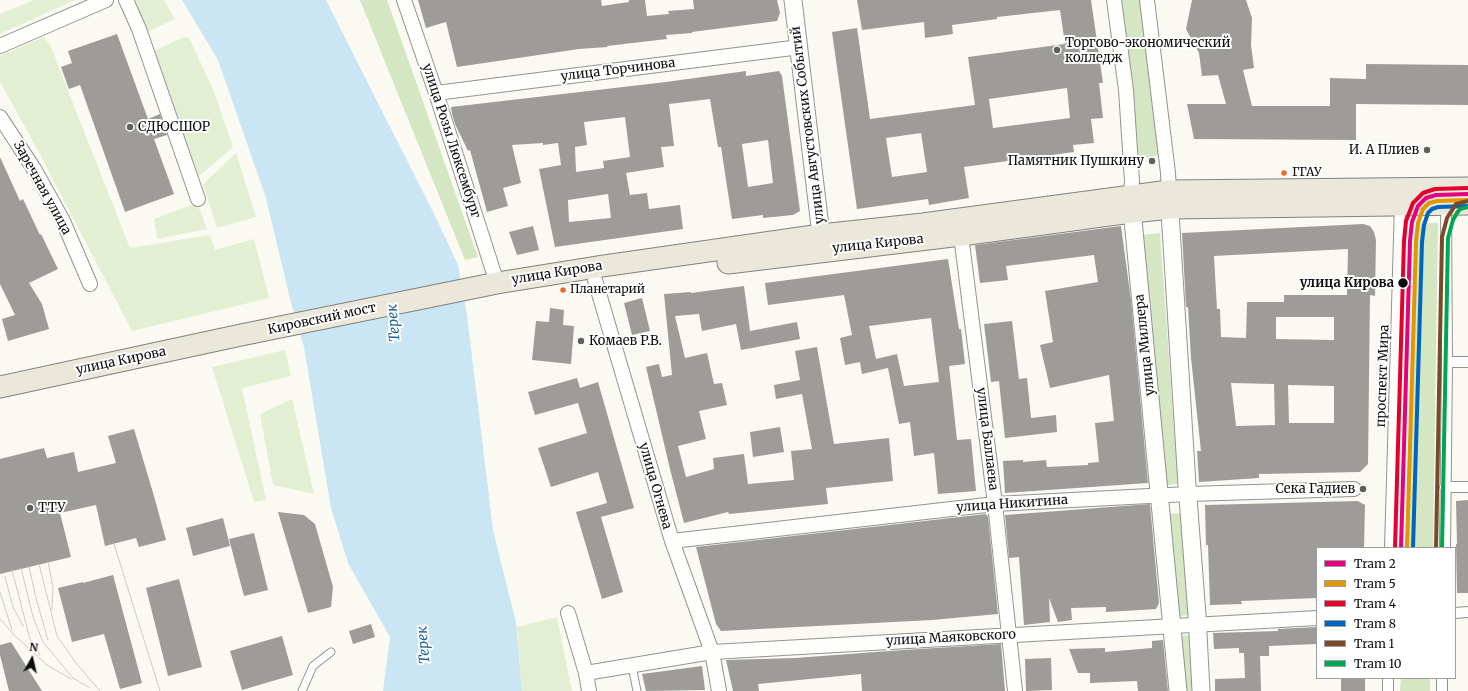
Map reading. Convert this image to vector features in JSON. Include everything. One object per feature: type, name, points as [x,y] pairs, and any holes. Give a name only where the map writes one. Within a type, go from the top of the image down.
[{"type":"main road","name":"улица Кирова","points":[[492,284],[552,285],[595,280],[822,243],[923,224],[1169,200],[1468,188]]},
{"type":"main road","name":"улица Кирова","points":[[1169,200],[1468,204]]},
{"type":"main road","name":"улица Кирова","points":[[492,284],[603,266],[822,243],[961,235],[1131,204]]},
{"type":"main road","name":"Кировский мост","points":[[241,335],[492,284]]},
{"type":"main road","name":"улица Кирова","points":[[0,387],[241,335]]},
{"type":"street","points":[[0,46],[106,0]]},
{"type":"street","points":[[126,0],[140,29],[198,199]]},
{"type":"street","name":"улица Розы Люксембург","points":[[404,0],[436,93],[492,284]]},
{"type":"street","name":"улица Августовских Событий","points":[[793,0],[800,47],[822,243]]},
{"type":"street","name":"улица Миллера","points":[[1114,0],[1126,90],[1132,181],[1131,204],[1178,691]]},
{"type":"street","points":[[1147,0],[1168,173],[1188,494],[1198,624],[1201,691]]},
{"type":"street","name":"улица Торчинова","points":[[436,93],[800,47]]},
{"type":"street","name":"Заречная улица","points":[[1,120],[34,169],[63,221],[90,284]]},
{"type":"street","name":"проспект Мира","points":[[1390,547],[1400,204]]},
{"type":"street","points":[[1444,547],[1447,362],[1446,204]]},
{"type":"street","name":"улица Баллаева","points":[[961,235],[995,504],[1015,691]]},
{"type":"street","name":"улица Огнева","points":[[595,280],[672,541],[712,652],[719,691]]},
{"type":"street","points":[[1447,362],[1468,362]]},
{"type":"street","points":[[1446,487],[1468,487]]},
{"type":"street","name":"улица Никитина","points":[[672,541],[995,504],[1160,495],[1354,489]]},
{"type":"street","points":[[1456,613],[1468,612]]},
{"type":"street","points":[[568,613],[590,691]]},
{"type":"street","name":"улица Маяковского","points":[[586,673],[712,652],[1316,618]]},
{"type":"street","points":[[1388,679],[1388,691]]},
{"type":"street","points":[[1442,679],[1442,691]]},
{"type":"lane","points":[[302,691],[313,666],[331,652]]},
{"type":"lane","points":[[632,666],[637,691]]},
{"type":"green space","points":[[34,0],[75,0],[0,34],[0,14]]},
{"type":"green space","points":[[133,0],[164,0],[175,19],[147,32]]},
{"type":"green space","points":[[360,0],[387,0],[478,257],[465,260]]},
{"type":"green space","points":[[1118,0],[1141,0],[1161,155],[1139,159]]},
{"type":"green space","points":[[44,37],[50,45],[130,248],[210,235],[215,250],[254,239],[269,298],[132,331],[35,145],[0,82],[0,56]]},
{"type":"green space","points":[[184,37],[189,38],[213,89],[233,147],[199,176],[152,52]]},
{"type":"green space","points":[[236,153],[256,217],[217,228],[203,184]]},
{"type":"green space","points":[[197,203],[207,229],[157,239],[154,219]]},
{"type":"green space","points":[[1417,223],[1438,223],[1433,547],[1405,547]]},
{"type":"green space","points":[[1160,233],[1178,484],[1167,485],[1140,235]]},
{"type":"green space","points":[[285,350],[291,376],[242,388],[266,500],[254,502],[212,367]]},
{"type":"green space","points":[[292,399],[314,494],[273,485],[260,414]]},
{"type":"green space","points":[[1182,513],[1191,615],[1178,616],[1168,514]]},
{"type":"green space","points":[[557,617],[572,691],[522,691],[517,627]]},
{"type":"green space","points":[[1190,635],[1194,691],[1184,691],[1180,636]]},
{"type":"green space","points":[[1401,679],[1430,679],[1430,691],[1400,691]]},
{"type":"water","name":"Терек","points":[[182,0],[326,0],[436,218],[458,265],[467,315],[493,530],[516,622],[522,691],[383,691],[390,637],[348,563],[331,508],[304,347],[290,299],[266,198],[218,60]]},
{"type":"building","points":[[418,0],[601,0],[602,6],[629,2],[629,0],[645,0],[647,16],[669,14],[668,11],[694,9],[693,0],[777,0],[780,13],[777,21],[692,33],[666,35],[667,39],[579,49],[457,67],[446,22],[426,28]]},
{"type":"building","points":[[857,0],[1091,0],[1103,83],[1099,83],[1103,118],[1091,119],[1094,143],[1073,145],[1074,152],[964,167],[969,198],[929,205],[928,199],[857,209],[832,32],[857,28],[870,119],[975,105],[968,57],[1065,44],[1060,10],[997,17],[997,19],[952,25],[953,34],[925,38],[924,22],[862,30]],"holes":[[[1067,88],[1070,118],[993,128],[989,99]],[[921,133],[927,172],[892,177],[886,138]]]},
{"type":"building","points":[[1192,0],[1246,0],[1252,18],[1251,45],[1254,68],[1243,70],[1252,106],[1330,106],[1330,78],[1366,79],[1366,64],[1468,65],[1468,105],[1356,104],[1356,140],[1194,139],[1187,104],[1226,104],[1218,75],[1202,76],[1199,53],[1186,29]]},
{"type":"building","name":"СДЮСШОР","points":[[117,34],[148,119],[160,114],[167,135],[154,139],[174,194],[125,212],[80,85],[69,89],[61,67],[72,63],[68,51]]},
{"type":"building","points":[[746,71],[746,76],[779,71],[782,76],[800,211],[793,215],[763,218],[763,215],[732,219],[721,147],[718,147],[710,99],[669,104],[674,146],[661,147],[664,167],[626,173],[630,195],[647,193],[649,209],[680,205],[683,229],[555,247],[539,169],[561,165],[558,143],[543,145],[543,143],[512,145],[521,183],[503,188],[508,206],[487,212],[470,150],[468,151],[455,124],[451,107],[666,82]],"holes":[[[625,117],[630,157],[603,161],[604,168],[576,172],[575,147],[587,145],[584,122]],[[768,140],[773,183],[748,187],[742,144]],[[608,194],[611,218],[569,222],[568,200]]]},
{"type":"building","points":[[0,157],[20,201],[23,199],[58,269],[29,283],[42,304],[49,329],[8,341],[2,319],[15,315],[0,284]]},
{"type":"building","points":[[1363,224],[1370,226],[1374,232],[1376,240],[1375,296],[1370,295],[1368,464],[1360,472],[1259,474],[1259,478],[1199,482],[1197,451],[1201,451],[1191,358],[1188,307],[1186,307],[1182,233]],"holes":[[[1348,249],[1347,295],[1284,295],[1284,302],[1247,302],[1246,338],[1221,337],[1220,309],[1217,309],[1214,256]],[[1276,317],[1334,317],[1334,340],[1276,339]],[[1231,383],[1274,384],[1275,425],[1236,426]],[[1288,385],[1334,386],[1334,423],[1289,423]]]},
{"type":"building","points":[[533,226],[539,250],[517,255],[509,232]]},
{"type":"building","points":[[1121,226],[1131,300],[1148,483],[1005,493],[1003,461],[1023,460],[1023,462],[1046,460],[1047,467],[1088,465],[1088,463],[1099,462],[1095,423],[1114,421],[1109,375],[1050,388],[1040,345],[1053,342],[1045,291],[1098,282],[1094,255],[1006,266],[1008,280],[980,283],[975,245]]},
{"type":"building","points":[[948,259],[959,329],[961,329],[965,364],[949,366],[957,440],[971,439],[976,491],[938,494],[934,453],[914,456],[910,422],[899,424],[888,368],[862,374],[860,362],[845,365],[840,338],[852,335],[844,295],[768,305],[765,283]],"holes":[[[931,318],[939,382],[904,386],[897,354],[876,359],[869,326]]]},
{"type":"building","points":[[744,286],[750,331],[797,322],[800,339],[741,350],[736,324],[702,331],[699,314],[675,316],[685,358],[707,353],[714,384],[722,383],[727,405],[699,411],[706,439],[678,446],[686,477],[714,469],[713,458],[744,454],[748,484],[794,480],[791,451],[812,449],[802,394],[776,399],[774,385],[800,380],[795,351],[817,347],[834,444],[889,438],[893,481],[826,488],[828,504],[729,514],[728,512],[684,523],[646,367],[659,364],[662,377],[672,375],[664,294],[691,293]]},
{"type":"building","points":[[642,298],[650,331],[632,335],[624,303]]},
{"type":"building","name":"Планетарий","points":[[550,308],[564,310],[563,325],[574,326],[571,364],[532,360],[536,321],[549,322]]},
{"type":"building","points":[[1012,321],[1019,379],[1027,378],[1031,418],[1056,415],[1057,432],[1005,438],[999,381],[991,382],[984,324]]},
{"type":"building","points":[[577,378],[580,388],[598,382],[634,508],[601,517],[623,592],[602,599],[576,512],[607,503],[598,472],[551,487],[538,448],[587,433],[578,403],[535,415],[528,392]]},
{"type":"building","points":[[780,427],[784,452],[753,457],[750,432]]},
{"type":"building","points":[[134,429],[166,540],[139,547],[136,538],[105,546],[96,505],[60,513],[71,557],[0,574],[0,459],[44,448],[47,458],[74,452],[78,472],[116,463],[108,436]]},
{"type":"building","points":[[1468,500],[1468,593],[1457,593],[1456,501]]},
{"type":"building","points":[[1358,501],[1365,505],[1364,547],[1316,547],[1316,598],[1241,601],[1242,604],[1210,605],[1205,505]]},
{"type":"building","points":[[1150,504],[1159,603],[1156,609],[1106,612],[1106,607],[1071,608],[1072,620],[1058,622],[1049,598],[1050,622],[1024,625],[1019,557],[1009,558],[1005,515]]},
{"type":"building","points":[[278,512],[304,515],[315,524],[333,587],[331,607],[308,613]]},
{"type":"building","points":[[986,514],[988,516],[998,614],[932,620],[721,631],[716,624],[696,547]]},
{"type":"building","points":[[223,518],[230,546],[193,556],[186,528]]},
{"type":"building","points":[[254,533],[268,590],[244,596],[229,539]]},
{"type":"building","points":[[113,575],[142,683],[120,689],[104,634],[72,642],[58,588]]},
{"type":"building","points":[[179,579],[202,667],[168,676],[146,588]]},
{"type":"building","points":[[371,624],[375,637],[353,644],[349,631]]},
{"type":"building","points":[[1316,627],[1316,644],[1269,646],[1269,656],[1260,656],[1261,691],[1215,691],[1215,679],[1245,678],[1244,653],[1239,653],[1239,648],[1214,649],[1213,633],[1278,631],[1278,629]]},
{"type":"building","points":[[282,636],[293,675],[242,690],[230,651]]},
{"type":"building","points":[[1163,640],[1168,691],[1138,691],[1137,681],[1090,683],[1090,673],[1078,673],[1069,649],[1105,648],[1105,652],[1152,648],[1152,641]]},
{"type":"building","points":[[11,642],[42,691],[9,691],[0,655],[0,645]]},
{"type":"building","points":[[1001,644],[1005,691],[862,691],[861,674],[758,684],[759,691],[733,691],[726,660],[795,658]]},
{"type":"building","points":[[1051,658],[1052,690],[1026,691],[1025,659]]},
{"type":"building","points":[[702,666],[705,690],[646,691],[642,674]]},
{"type":"building","points":[[1341,679],[1365,679],[1365,691],[1341,691]]},
{"type":"tram line","name":"4","points":[[1395,547],[1404,241],[1406,221],[1413,203],[1423,193],[1435,189],[1468,188]]},
{"type":"tram line","name":"2","points":[[1401,547],[1410,241],[1412,222],[1418,206],[1426,198],[1436,195],[1468,194]]},
{"type":"tram line","name":"5","points":[[1407,547],[1416,241],[1418,223],[1423,209],[1429,203],[1437,201],[1468,200]]},
{"type":"tram line","name":"1","points":[[1436,547],[1442,237],[1447,218],[1456,204],[1468,201]]},
{"type":"tram line","name":"8","points":[[1413,547],[1422,242],[1424,225],[1428,213],[1432,209],[1438,207],[1468,206]]},
{"type":"tram line","name":"10","points":[[1442,547],[1448,238],[1453,220],[1457,213],[1460,209],[1468,207]]},
{"type":"tram line","points":[[114,544],[160,691]]},
{"type":"tram line","points":[[48,562],[53,587],[52,610]]},
{"type":"tram line","points":[[39,564],[57,636],[76,663],[100,691]]},
{"type":"tram line","points":[[29,567],[48,640]]},
{"type":"tram line","points":[[21,568],[33,617],[43,642],[73,678],[90,688]]},
{"type":"tram line","points":[[12,570],[30,639],[40,655]]},
{"type":"tram line","points":[[5,577],[13,607],[23,626]]},
{"type":"tram line","points":[[0,592],[12,630]]},
{"type":"tram line","points":[[0,619],[15,636],[47,665],[71,679]]},
{"type":"place","name":"Торгово-экономический колледж","points":[[1057,50]]},
{"type":"place","name":"СДЮСШОР","points":[[130,127]]},
{"type":"place","name":"И. А Плиев","points":[[1427,150]]},
{"type":"place","name":"Памятник Пушкину","points":[[1152,161]]},
{"type":"place","name":"ГГАУ","points":[[1284,173]]},
{"type":"place","name":"улица Кирова","points":[[1403,283]]},
{"type":"place","name":"Планетарий","points":[[563,290]]},
{"type":"place","name":"Комаев Р.В.","points":[[581,341]]},
{"type":"place","name":"Сека Гадиев","points":[[1363,489]]},
{"type":"place","name":"ТТУ","points":[[30,508]]}]
